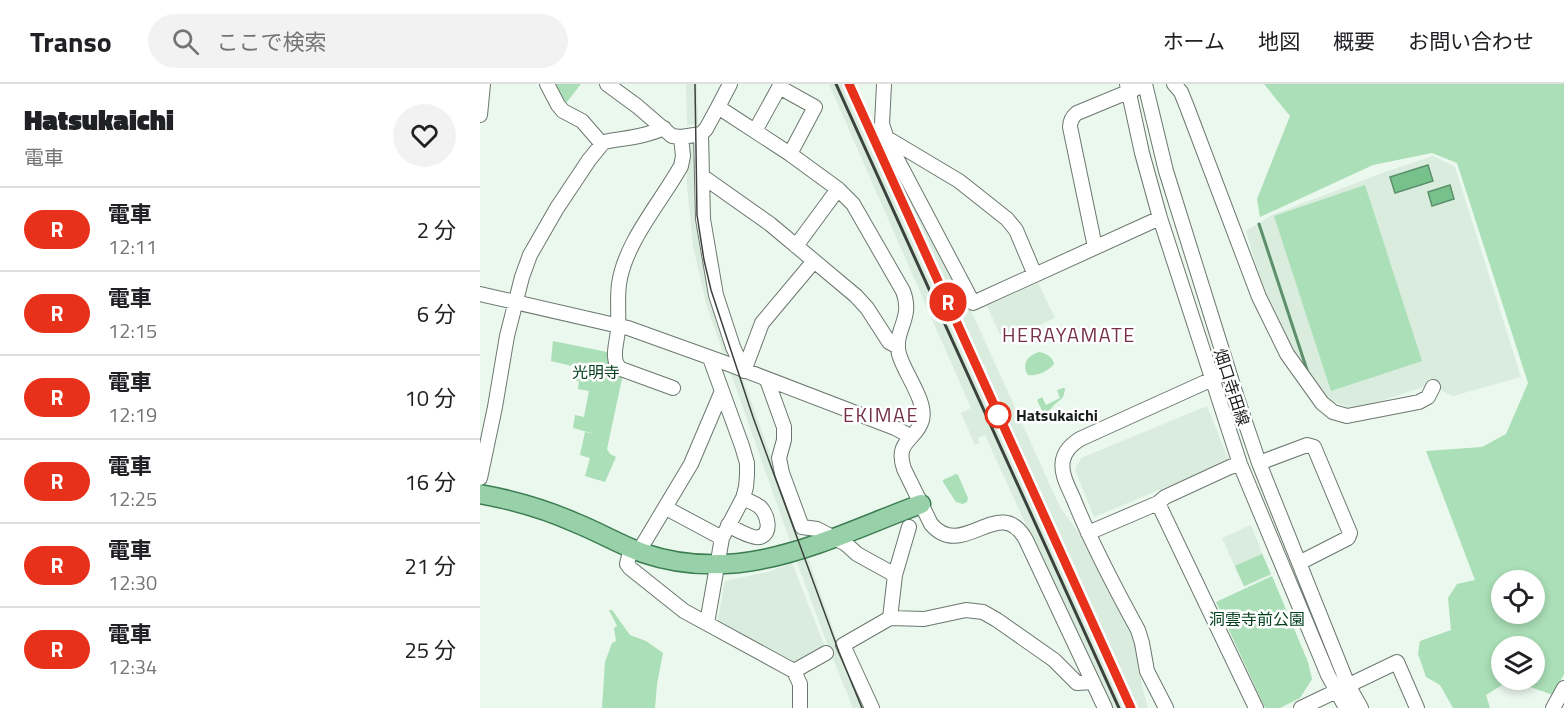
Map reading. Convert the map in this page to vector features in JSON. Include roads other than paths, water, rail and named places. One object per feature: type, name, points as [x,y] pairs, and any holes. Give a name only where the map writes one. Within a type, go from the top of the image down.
[{"type":"main road","points":[[480,494],[514,501],[557,515],[635,550],[677,562],[718,565],[736,564],[791,553],[921,504]]},
{"type":"street","points":[[480,116],[483,84]]},
{"type":"street","points":[[548,84],[563,111],[582,121],[602,144]]},
{"type":"street","points":[[607,84],[672,136],[681,137],[701,134],[706,129],[730,84]]},
{"type":"street","points":[[884,84],[882,124],[887,138],[973,303],[1160,218]]},
{"type":"street","points":[[1095,247],[1070,122],[1077,113],[1128,88],[1146,84],[1166,171],[1228,372],[1259,463],[1299,563],[1342,687],[1346,708]]},
{"type":"street","points":[[1174,84],[1181,92],[1188,107],[1258,297],[1287,354],[1322,403],[1340,415],[1354,415],[1419,402],[1428,397],[1433,387]]},
{"type":"street","points":[[755,131],[780,86],[815,107],[790,154]]},
{"type":"street","name":"畑口寺田線","points":[[1128,88],[1142,153],[1160,218],[1240,464],[1328,675],[1361,708]]},
{"type":"street","points":[[718,107],[790,154],[838,189],[853,204],[907,299],[908,308],[898,347],[902,362],[923,408],[921,423],[903,449],[903,464],[921,504],[931,524],[947,536],[962,536],[997,522],[1007,523],[1020,531],[1105,708]]},
{"type":"street","points":[[480,478],[515,302],[530,255],[556,208],[604,142],[630,138],[664,128]]},
{"type":"street","points":[[701,134],[703,219],[716,295],[733,347],[744,371]]},
{"type":"street","points":[[673,388],[621,369],[617,366],[615,356],[619,284],[623,270],[636,239],[681,166],[681,137]]},
{"type":"street","points":[[887,138],[959,181],[1007,219],[1016,230],[1035,275]]},
{"type":"street","points":[[702,176],[763,219],[862,302],[889,342],[898,347]]},
{"type":"street","points":[[796,246],[838,189]]},
{"type":"street","points":[[744,371],[762,323],[814,261]]},
{"type":"street","points":[[480,294],[618,326],[710,358],[895,428],[910,436]]},
{"type":"street","points":[[707,623],[725,532],[746,487],[747,463],[710,358]]},
{"type":"street","points":[[1166,708],[1148,671],[1137,630],[1088,533],[1069,489],[1062,468],[1063,459],[1066,451],[1080,439],[1228,372]]},
{"type":"street","points":[[768,380],[784,427],[784,440],[779,458],[782,473],[802,527],[817,529],[833,537],[846,544],[857,554],[895,575]]},
{"type":"street","points":[[722,391],[691,464],[666,508],[627,564],[684,611],[795,671],[800,684],[800,708]]},
{"type":"street","points":[[1259,463],[1307,445],[1314,447],[1350,533],[1348,538],[1299,563]]},
{"type":"street","points":[[1088,533],[1158,503],[1165,496],[1240,464]]},
{"type":"street","points":[[666,508],[725,532],[761,537],[766,533],[768,525],[763,510],[742,498]]},
{"type":"street","points":[[1158,503],[1256,708]]},
{"type":"street","points":[[890,618],[895,575],[909,527]]},
{"type":"street","points":[[872,708],[843,645],[890,618],[924,619],[966,610],[983,612],[1053,660],[1077,682],[1092,682]]},
{"type":"street","points":[[795,671],[826,653]]},
{"type":"street","points":[[1301,708],[1397,662],[1418,708]]},
{"type":"street","points":[[1553,708],[1564,688]]},
{"type":"waterway","points":[[1259,224],[1308,373]]},
{"type":"tram line","points":[[695,84],[697,215],[711,290],[753,417],[839,652],[862,708]]},
{"type":"railway","points":[[836,84],[1119,708]]},
{"type":"railway","points":[[849,84],[1131,708]]},
{"type":"train","name":"R","points":[[849,84],[1131,708]]},
{"type":"place","name":"Hatsukaichi","points":[[998,415]]},
{"type":"district","name":"HERAYAMATE","points":[[1069,335]]},
{"type":"district","name":"EKIMAE","points":[[881,415]]},
{"type":"park label","name":"光明寺","points":[[596,372]]},
{"type":"park label","name":"洞雲寺前公園","points":[[1257,619]]}]
